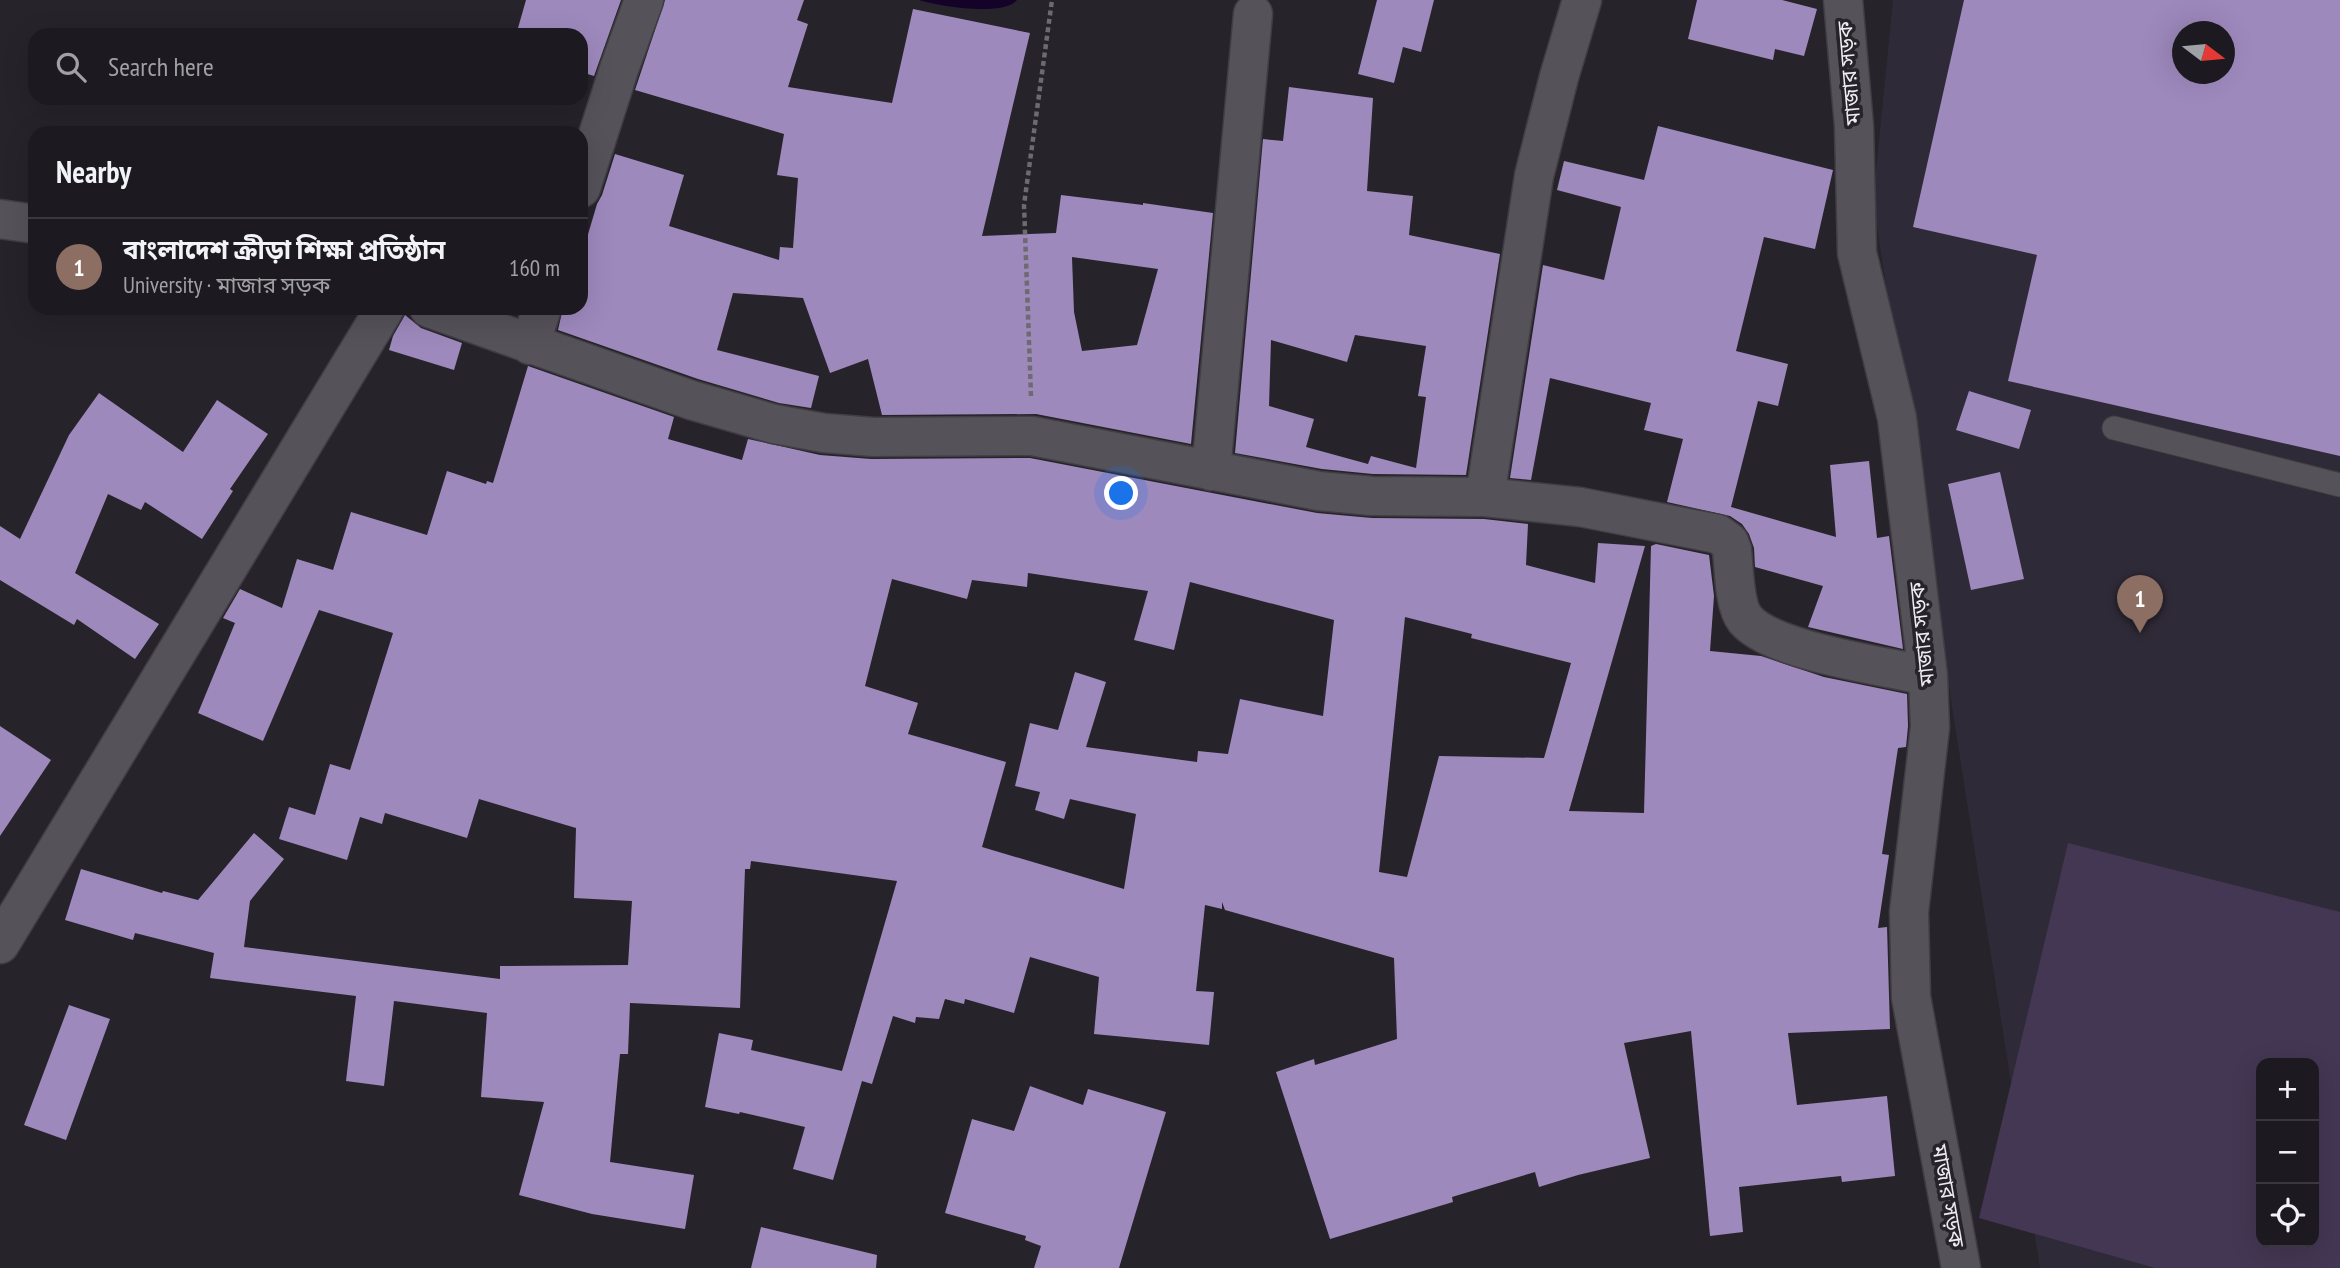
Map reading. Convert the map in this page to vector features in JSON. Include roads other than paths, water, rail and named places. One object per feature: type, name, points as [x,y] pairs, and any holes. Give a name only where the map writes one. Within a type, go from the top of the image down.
[{"type":"street","points":[[588,166],[644,0]]},
{"type":"street","points":[[1485,497],[1534,176],[1559,76],[1582,0]]},
{"type":"street","name":"মাজার সড়ক","points":[[1843,0],[1854,126],[1857,253],[1897,418],[1928,676],[1930,727],[1909,912],[1911,997],[1961,1268]]},
{"type":"street","points":[[1211,471],[1254,14]]},
{"type":"street","points":[[0,219],[28,223]]},
{"type":"street","points":[[0,944],[381,315]]},
{"type":"street","points":[[448,315],[691,400],[774,424],[824,433],[873,437],[1032,436],[1279,485],[1372,496],[1485,497],[1580,507],[1718,534],[1729,541],[1732,551],[1739,609],[1757,630],[1773,640],[1804,649],[1928,676]]},
{"type":"street","points":[[530,345],[540,315]]},
{"type":"lane","points":[[2114,428],[2340,485]]},
{"type":"place","name":"বাংলাদেশ ক্রীড়া শিক্ষা প্রতিষ্ঠান","points":[[2140,633]]}]
